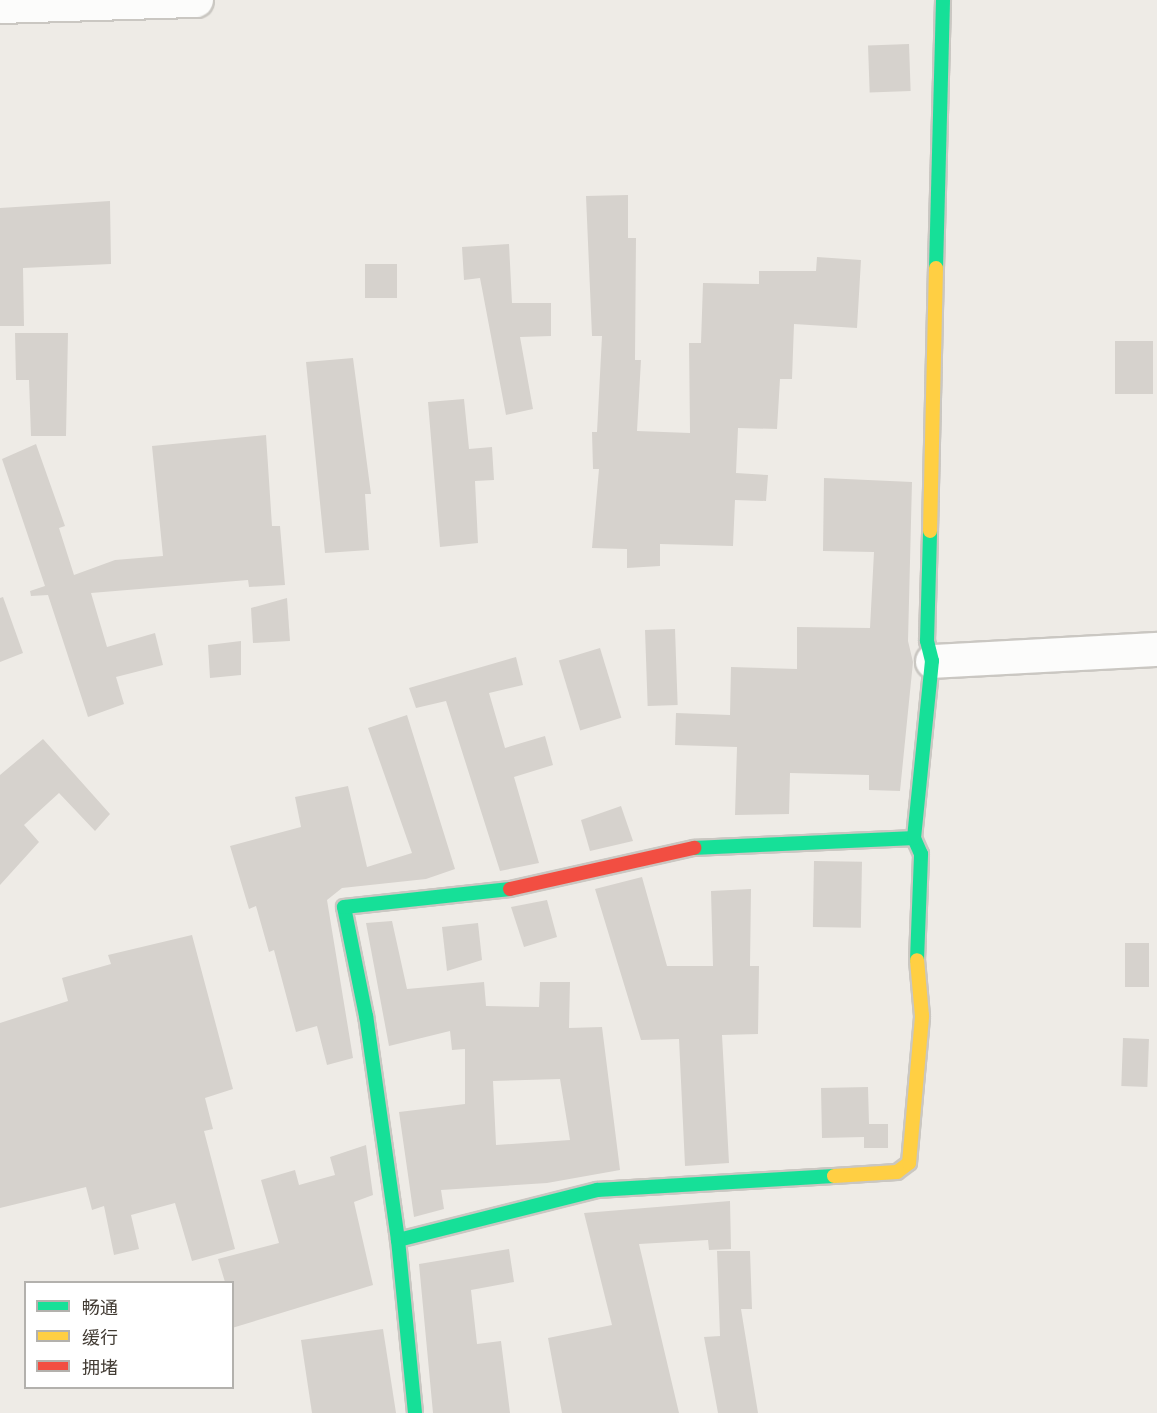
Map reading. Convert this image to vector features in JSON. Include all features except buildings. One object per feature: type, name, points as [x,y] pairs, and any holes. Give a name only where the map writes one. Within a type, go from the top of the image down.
[{"type":"street","points":[[3,0],[0,6],[196,0]]},
{"type":"street","points":[[398,1240],[597,1190],[897,1172],[909,1164],[922,1016],[916,995],[921,854],[914,838],[932,661],[927,641],[943,0]]},
{"type":"street","points":[[932,661],[1157,649]]},
{"type":"street","points":[[415,1413],[398,1240],[366,1016],[344,907],[516,888],[682,848],[914,838]]},
{"type":"traffic: fast","points":[[936,268],[943,0]]},
{"type":"traffic: fast","points":[[917,960],[921,854],[914,838],[932,661],[927,641],[930,531]]},
{"type":"traffic: fast","points":[[694,848],[914,838]]},
{"type":"traffic: fast","points":[[415,1413],[398,1240],[366,1016],[344,907],[510,889]]},
{"type":"traffic: fast","points":[[398,1240],[597,1190],[834,1176]]},
{"type":"traffic: slow","points":[[930,531],[936,268]]},
{"type":"traffic: slow","points":[[834,1176],[897,1172],[909,1163],[922,1016],[917,960]]},
{"type":"traffic: jam","points":[[510,889],[694,848]]}]
